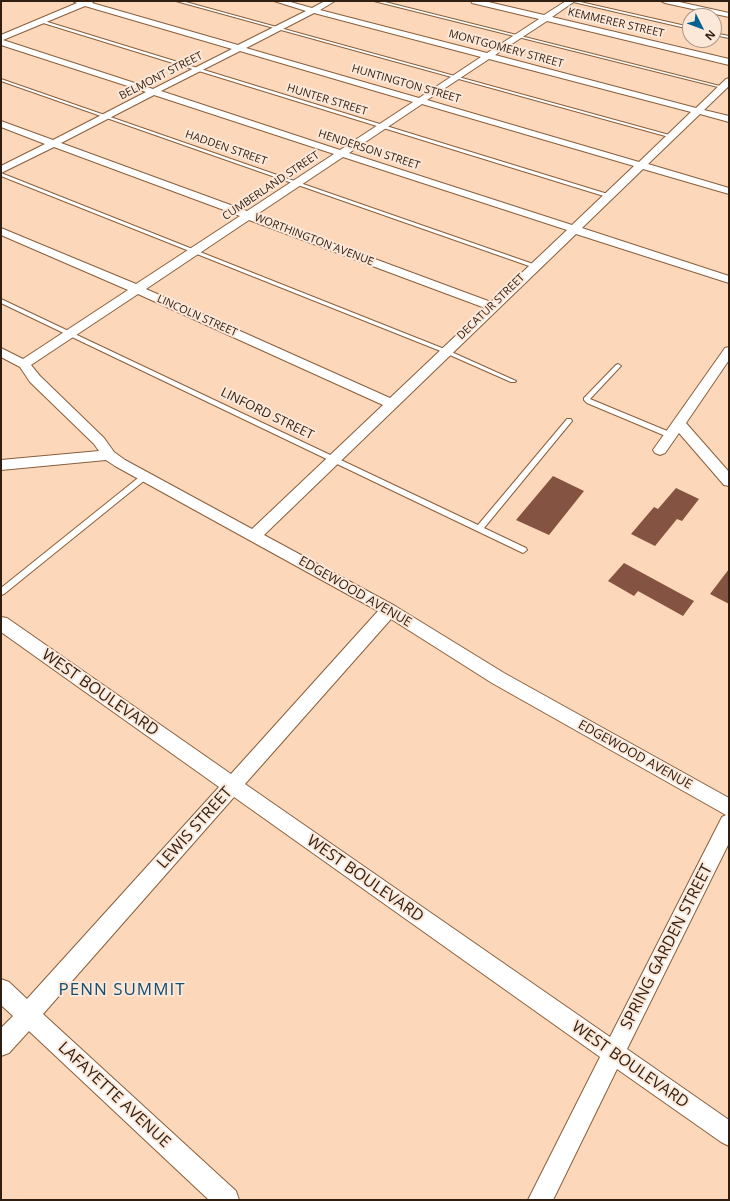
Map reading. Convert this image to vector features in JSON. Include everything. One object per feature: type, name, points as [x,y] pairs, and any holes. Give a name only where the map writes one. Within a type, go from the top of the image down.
[{"type":"street","name":"MONTGOMERY STREET","points":[[278,1],[729,119]]},
{"type":"street","name":"BELMONT STREET","points":[[1,170],[331,1]]},
{"type":"street","name":"KEMMERER STREET","points":[[475,1],[729,62]]},
{"type":"street","name":"CUMBERLAND STREET","points":[[24,364],[571,1]]},
{"type":"street","points":[[665,1],[727,12]]},
{"type":"street","points":[[1,38],[84,2]]},
{"type":"street","name":"HUNTINGTON STREET","points":[[84,2],[729,191]]},
{"type":"street","name":"HENDERSON STREET","points":[[1,42],[729,280]]},
{"type":"street","name":"DECATUR STREET","points":[[254,536],[445,351],[726,84]]},
{"type":"street","name":"WORTHINGTON AVENUE","points":[[1,124],[492,306]]},
{"type":"street","name":"LINCOLN STREET","points":[[1,231],[136,289],[391,403]]},
{"type":"street","points":[[660,450],[729,351]]},
{"type":"street","name":"EDGEWOOD AVENUE","points":[[1,352],[24,364],[35,379],[99,441],[109,455],[389,610],[498,678],[729,808]]},
{"type":"street","points":[[674,429],[729,481]]},
{"type":"street","points":[[1,465],[109,455]]},
{"type":"street","name":"LEWIS STREET","points":[[1,1045],[389,610]]},
{"type":"street","name":"WEST BOULEVARD","points":[[1,623],[729,1134]]},
{"type":"street","name":"SPRING GARDEN STREET","points":[[540,1200],[729,823]]},
{"type":"street","name":"LAFAYETTE AVENUE","points":[[1,990],[227,1200]]},
{"type":"lane","points":[[178,1],[671,136]]},
{"type":"lane","points":[[376,1],[518,36],[726,84]]},
{"type":"lane","points":[[571,1],[682,26]]},
{"type":"lane","name":"HUNTER STREET","points":[[40,21],[609,196]]},
{"type":"lane","name":"HADDEN STREET","points":[[1,80],[534,266]]},
{"type":"lane","points":[[1,174],[445,351],[513,381]]},
{"type":"lane","name":"LINFORD STREET","points":[[1,300],[523,550]]},
{"type":"lane","points":[[618,366],[586,399],[589,402],[674,429]]},
{"type":"lane","points":[[479,529],[569,420]]},
{"type":"lane","points":[[1,592],[146,476]]},
{"type":"building","points":[[553,476],[584,491],[549,535],[516,520]]},
{"type":"building","points":[[676,488],[699,499],[682,521],[677,519],[655,546],[631,534],[654,507],[658,509]]},
{"type":"building","points":[[624,563],[694,601],[683,616],[638,591],[634,596],[608,581]]},
{"type":"building","points":[[729,569],[729,604],[710,594]]},
{"type":"district","name":"PENN SUMMIT","points":[[122,990]]}]
